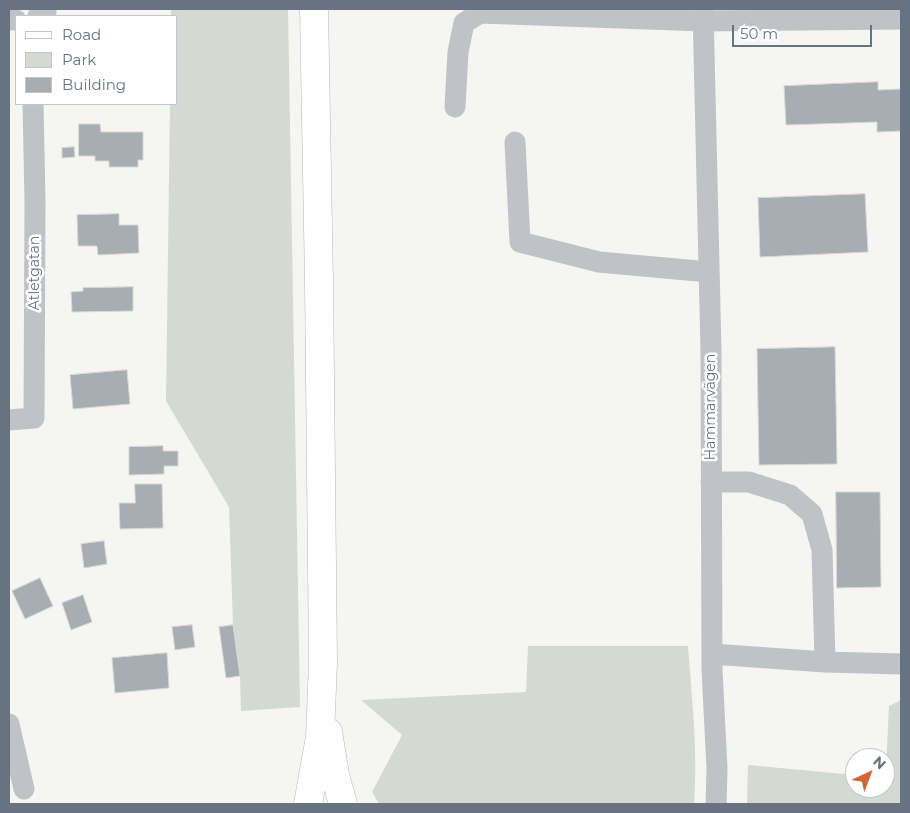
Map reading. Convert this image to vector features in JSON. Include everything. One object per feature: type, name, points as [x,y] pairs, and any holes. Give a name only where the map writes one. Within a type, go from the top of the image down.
[{"type":"main road","points":[[308,804],[320,737],[322,693],[320,301],[314,9]]},
{"type":"main road","points":[[322,693],[335,774],[343,804]]},
{"type":"street","points":[[455,107],[458,52],[464,23],[480,13],[505,11],[901,19]]},
{"type":"street","name":"Hammarvägen","points":[[703,15],[712,482],[712,654],[718,769],[716,804]]},
{"type":"street","name":"Atletgatan","points":[[9,420],[34,418],[35,201],[33,105]]},
{"type":"street","points":[[516,142],[520,242],[599,262],[709,272]]},
{"type":"street","points":[[712,482],[749,482],[790,495],[812,514],[822,550],[825,662]]},
{"type":"street","points":[[712,654],[825,662],[901,664]]},
{"type":"street","points":[[9,724],[24,789]]},
{"type":"green space","points":[[171,9],[288,9],[300,707],[241,711],[240,676],[233,625],[229,507],[166,401],[170,105],[178,105],[178,15],[171,15]]},
{"type":"green space","points":[[528,646],[688,646],[695,745],[694,804],[379,804],[372,792],[402,735],[361,700],[526,692]]},
{"type":"green space","points":[[901,700],[901,804],[747,804],[748,765],[845,774],[845,798],[895,798],[895,748],[887,748],[889,706]]},
{"type":"building","points":[[878,82],[878,90],[901,89],[901,131],[877,132],[877,122],[786,125],[784,86]]},
{"type":"building","points":[[79,124],[100,124],[101,132],[143,132],[143,160],[138,160],[138,167],[109,167],[109,161],[95,161],[95,156],[79,156]]},
{"type":"building","points":[[74,147],[75,157],[62,158],[62,148]]},
{"type":"building","points":[[865,194],[868,252],[760,257],[758,198]]},
{"type":"building","points":[[119,214],[119,225],[138,225],[139,253],[98,255],[97,246],[78,246],[77,215]]},
{"type":"building","points":[[133,287],[133,311],[72,312],[71,292],[83,291],[83,288]]},
{"type":"building","points":[[835,347],[837,464],[759,465],[757,349]]},
{"type":"building","points":[[127,370],[130,404],[73,409],[70,375]]},
{"type":"building","points":[[163,446],[163,451],[178,451],[178,466],[164,466],[164,474],[129,475],[129,447]]},
{"type":"building","points":[[135,484],[162,484],[163,528],[120,529],[119,503],[135,503]]},
{"type":"building","points":[[836,492],[880,492],[881,587],[837,588]]},
{"type":"building","points":[[104,541],[107,564],[84,568],[81,544]]},
{"type":"building","points":[[40,578],[53,606],[25,619],[12,591]]},
{"type":"building","points":[[83,595],[92,622],[71,630],[62,603]]},
{"type":"building","points":[[192,625],[195,647],[175,650],[172,627]]},
{"type":"building","points":[[233,625],[240,676],[226,678],[219,627]]},
{"type":"building","points":[[167,653],[169,688],[115,693],[112,658]]}]
